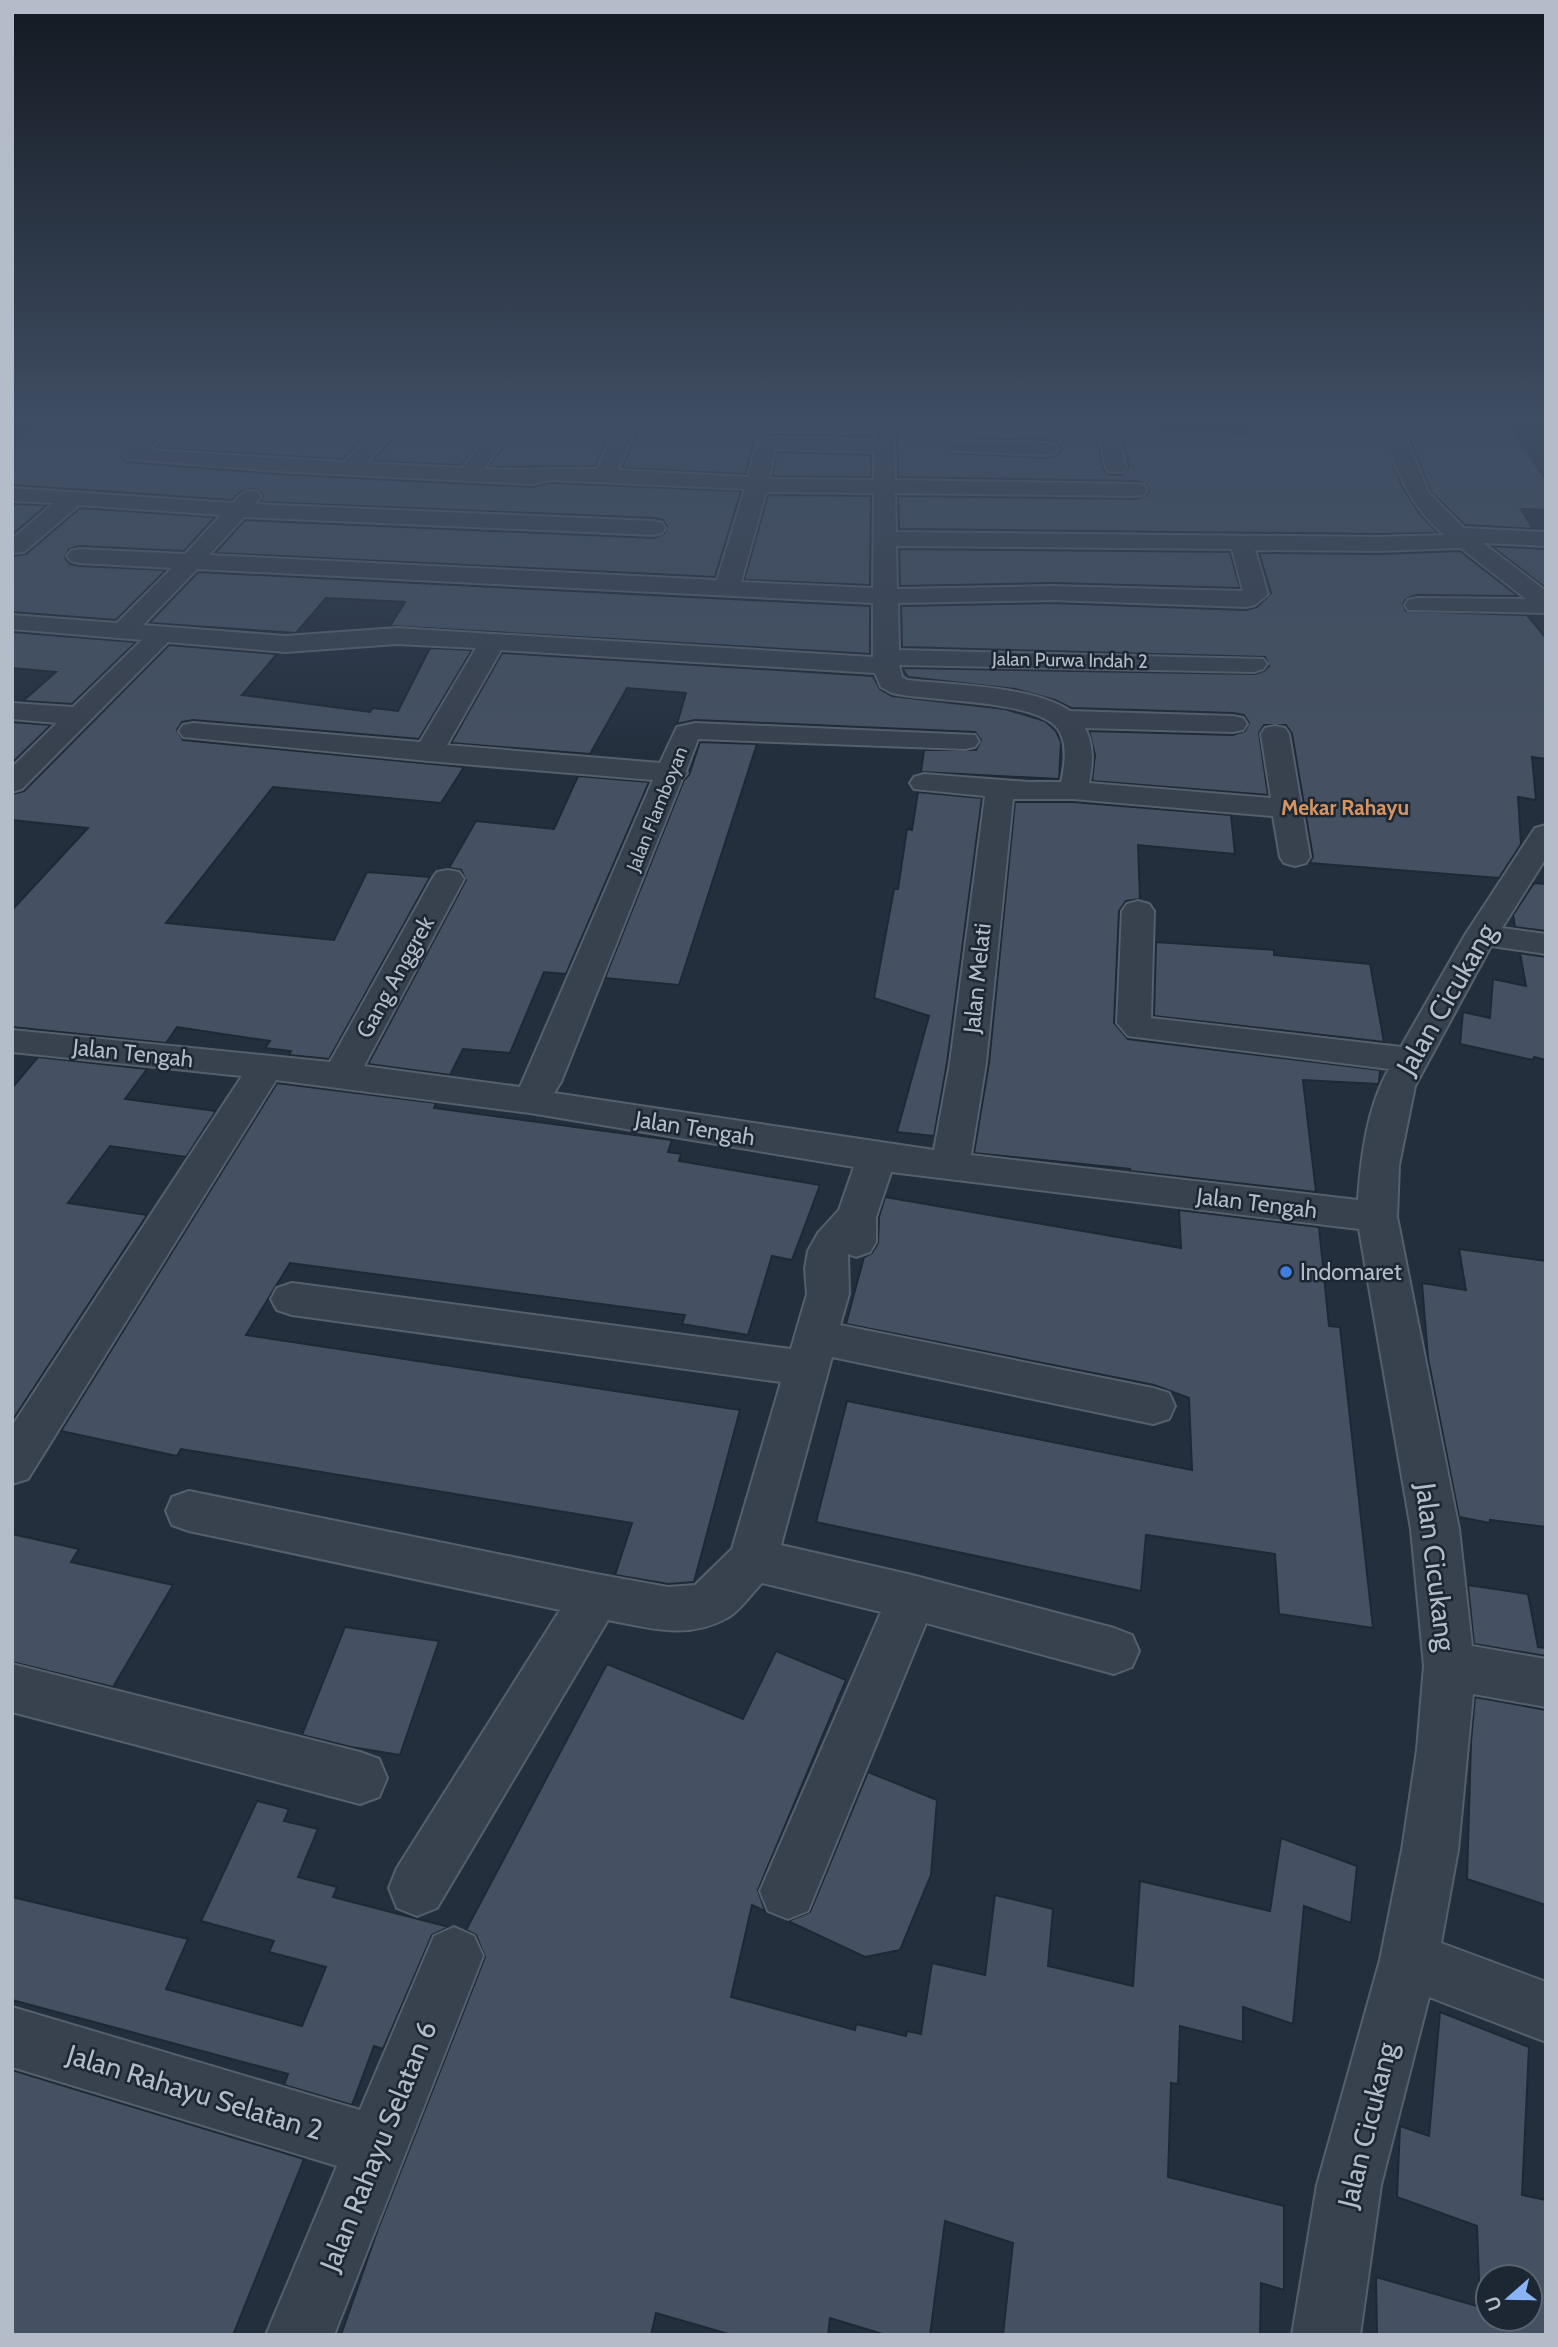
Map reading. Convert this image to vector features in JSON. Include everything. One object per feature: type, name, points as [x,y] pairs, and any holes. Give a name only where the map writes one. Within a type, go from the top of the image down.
[{"type":"street","points":[[16,547],[31,535]]},
{"type":"street","points":[[124,630],[216,535]]},
{"type":"street","points":[[727,588],[743,535]]},
{"type":"street","points":[[885,535],[887,662],[890,681],[896,686],[1020,701],[1051,709],[1065,719],[1079,737],[1079,766],[1073,790]]},
{"type":"street","points":[[1461,535],[1542,597]]},
{"type":"street","points":[[885,539],[1379,544],[1465,538],[1546,539]]},
{"type":"street","points":[[79,556],[190,564],[404,571],[885,596],[1052,593],[1246,600],[1256,594],[1241,541]]},
{"type":"street","points":[[1417,605],[1542,597]]},
{"type":"street","name":"Jalan Purwa Indah 2","points":[[12,622],[285,645],[397,636],[887,662],[1254,664]]},
{"type":"street","points":[[12,783],[160,635]]},
{"type":"street","points":[[429,753],[493,642]]},
{"type":"street","points":[[12,710],[78,716]]},
{"type":"street","points":[[1065,719],[1233,724]]},
{"type":"street","points":[[193,731],[673,773]]},
{"type":"street","name":"Jalan Flamboyan","points":[[530,1101],[543,1082],[673,773],[687,733],[695,731],[965,741]]},
{"type":"street","points":[[1275,734],[1295,857]]},
{"type":"street","points":[[924,783],[1000,790],[1073,790],[1287,808]]},
{"type":"street","name":"Jalan Melati","points":[[950,1167],[968,1063],[1000,790]]},
{"type":"street","name":"Jalan Cicukang","points":[[1326,2335],[1349,2185],[1409,1960],[1430,1850],[1443,1750],[1449,1666],[1435,1529],[1377,1217],[1380,1165],[1397,1086],[1481,935],[1542,845]]},
{"type":"street","name":"Gang Anggrek","points":[[341,1075],[448,879]]},
{"type":"street","points":[[1138,911],[1133,1023],[1140,1028],[1412,1060]]},
{"type":"street","points":[[1481,935],[1546,944]]},
{"type":"street","name":"Jalan Tengah","points":[[12,1041],[341,1075],[530,1101],[877,1157],[1377,1217]]},
{"type":"street","points":[[12,1465],[266,1067]]},
{"type":"street","points":[[189,1510],[668,1609],[690,1609],[710,1602],[754,1560],[817,1333],[848,1272],[857,1245],[856,1217],[877,1157]]},
{"type":"street","points":[[292,1299],[817,1333],[1153,1406]]},
{"type":"street","points":[[754,1560],[912,1597],[1114,1650]]},
{"type":"street","points":[[417,1888],[596,1596]]},
{"type":"street","points":[[788,1891],[912,1597]]},
{"type":"street","points":[[1449,1666],[1546,1683]]},
{"type":"street","points":[[12,1688],[360,1778]]},
{"type":"street","name":"Jalan Rahayu Selatan 6","points":[[300,2335],[454,1956]]},
{"type":"street","points":[[1409,1960],[1546,2012]]},
{"type":"street","name":"Jalan Rahayu Selatan 2","points":[[12,2037],[378,2147]]},
{"type":"building","points":[[49,535],[199,535],[184,551],[79,546],[69,549],[65,558],[70,564],[78,566],[166,570],[116,620],[12,612],[12,556],[26,554]]},
{"type":"building","points":[[232,535],[575,535],[654,538],[663,535],[728,535],[715,577],[215,553]]},
{"type":"building","points":[[757,535],[871,535],[870,585],[744,580]]},
{"type":"building","points":[[1491,546],[1546,549],[1546,588]]},
{"type":"building","points":[[899,549],[1230,552],[1240,588],[1052,583],[900,586]]},
{"type":"building","points":[[1460,551],[1518,596],[1416,595],[1406,599],[1403,604],[1406,611],[1527,615],[1546,638],[1546,759],[1532,757],[1536,800],[1518,797],[1521,844],[1499,878],[1309,863],[1313,857],[1292,734],[1286,725],[1264,725],[1259,733],[1268,795],[1092,781],[1095,755],[1089,731],[1233,735],[1245,731],[1249,723],[1244,715],[1233,713],[1071,708],[1055,700],[1015,689],[908,677],[902,668],[1255,674],[1269,666],[1265,657],[902,647],[901,606],[1052,603],[1246,610],[1257,607],[1271,593],[1259,553],[1379,554]]},
{"type":"building","points":[[198,572],[870,606],[870,654],[390,626],[405,602],[326,598],[296,633],[149,623]]},
{"type":"building","points":[[12,632],[136,642],[72,704],[23,701],[56,672],[12,668]]},
{"type":"building","points":[[169,645],[277,654],[242,695],[370,712],[373,708],[398,711],[430,648],[472,650],[419,739],[193,720],[182,722],[177,730],[183,740],[464,767],[441,803],[273,787],[166,923],[334,940],[367,872],[430,877],[329,1059],[289,1055],[291,1051],[265,1048],[270,1041],[177,1027],[166,1043],[12,1027],[12,910],[88,828],[12,820],[12,794],[24,791]]},
{"type":"building","points":[[502,653],[873,676],[880,689],[892,696],[1005,709],[1045,721],[1056,731],[1061,742],[1059,779],[921,772],[924,750],[976,750],[981,740],[975,732],[695,720],[677,724],[686,693],[627,688],[590,754],[451,743]]},
{"type":"building","points":[[12,722],[51,725],[12,763]]},
{"type":"building","points":[[700,742],[757,744],[679,985],[605,978],[684,780],[689,775]]},
{"type":"building","points":[[578,776],[649,782],[566,974],[544,972],[510,1053],[463,1049],[450,1075],[368,1064],[466,880],[461,870],[449,868],[476,821],[554,829]]},
{"type":"building","points":[[918,792],[982,798],[947,1063],[934,1136],[897,1132],[929,1016],[874,998],[894,889],[898,889],[907,829],[912,830]]},
{"type":"building","points":[[1015,802],[1073,802],[1231,815],[1235,854],[1138,845],[1140,899],[1126,901],[1119,911],[1114,1023],[1128,1039],[1380,1070],[1379,1084],[1303,1080],[1316,1192],[974,1153],[989,1063]]},
{"type":"building","points":[[1534,883],[1546,884],[1546,931],[1515,927],[1513,915]]},
{"type":"building","points":[[1156,942],[1274,950],[1274,955],[1370,964],[1384,1042],[1154,1016]]},
{"type":"building","points":[[1520,953],[1546,957],[1546,1060],[1534,1057],[1533,1060],[1460,1044],[1463,1012],[1490,1018],[1493,979],[1526,986]]},
{"type":"building","points":[[38,1057],[147,1069],[125,1099],[216,1111],[186,1157],[110,1146],[68,1203],[147,1215],[12,1421],[12,1088]]},
{"type":"building","points":[[277,1083],[436,1103],[434,1108],[672,1140],[668,1152],[681,1154],[679,1161],[820,1185],[792,1260],[772,1256],[748,1335],[682,1324],[685,1315],[290,1263],[246,1335],[740,1410],[694,1582],[668,1584],[615,1575],[632,1523],[181,1449],[177,1456],[61,1431]]},
{"type":"building","points":[[885,1197],[1181,1248],[1179,1210],[1319,1227],[1329,1326],[1340,1327],[1373,1628],[1279,1614],[1275,1554],[1146,1535],[1141,1591],[816,1522],[847,1401],[1192,1470],[1189,1398],[1154,1385],[846,1324],[864,1257],[872,1253],[878,1243],[879,1217]]},
{"type":"building","points":[[1459,1249],[1546,1261],[1546,1527],[1490,1520],[1490,1523],[1459,1517],[1428,1358],[1422,1283],[1466,1290]]},
{"type":"building","points":[[12,1534],[79,1549],[71,1562],[173,1585],[113,1687],[12,1662]]},
{"type":"building","points":[[1468,1585],[1528,1594],[1538,1647],[1546,1648],[1546,1656],[1474,1644]]},
{"type":"building","points":[[345,1627],[439,1641],[400,1755],[302,1735]]},
{"type":"building","points":[[776,1651],[846,1680],[758,1890],[765,1911],[752,1905],[731,1997],[855,2030],[856,2024],[906,2036],[907,2031],[921,2034],[932,1963],[985,1975],[995,1895],[1053,1909],[1048,1966],[1133,1986],[1140,1881],[1270,1911],[1281,1838],[1357,1866],[1351,1923],[1304,1906],[1293,2024],[1243,2007],[1243,2042],[1180,2026],[1178,2084],[1171,2083],[1168,2177],[1284,2206],[1284,2290],[1261,2283],[1260,2335],[1003,2335],[1013,2243],[945,2221],[930,2335],[886,2335],[830,2318],[828,2335],[732,2335],[656,2313],[651,2335],[341,2335],[378,2229],[485,1957],[476,1935],[466,1930],[607,1664],[743,1719]]},
{"type":"building","points":[[1475,1697],[1546,1710],[1546,1905],[1467,1879]]},
{"type":"building","points":[[868,1772],[937,1800],[931,1875],[900,1950],[865,1957],[788,1921],[810,1912]]},
{"type":"building","points":[[257,1801],[289,1809],[284,1821],[318,1829],[298,1877],[337,1887],[333,1897],[449,1927],[432,1935],[383,2049],[374,2046],[352,2105],[284,2085],[288,2074],[12,2000],[12,1897],[188,1939],[166,1989],[302,2026],[326,1967],[269,1952],[274,1941],[201,1921]]},
{"type":"building","points":[[1440,2012],[1529,2047],[1522,2195],[1546,2200],[1546,2335],[1377,2335],[1376,2277],[1474,2305],[1474,2333],[1544,2333],[1544,2263],[1478,2263],[1477,2226],[1397,2197],[1400,2126],[1429,2136]]},
{"type":"building","points":[[12,2070],[304,2159],[233,2335],[12,2335]]},
{"type":"place","name":"Indomaret","points":[[1286,1272]]},
{"type":"district","name":"Mekar Rahayu","points":[[1345,807]]}]
